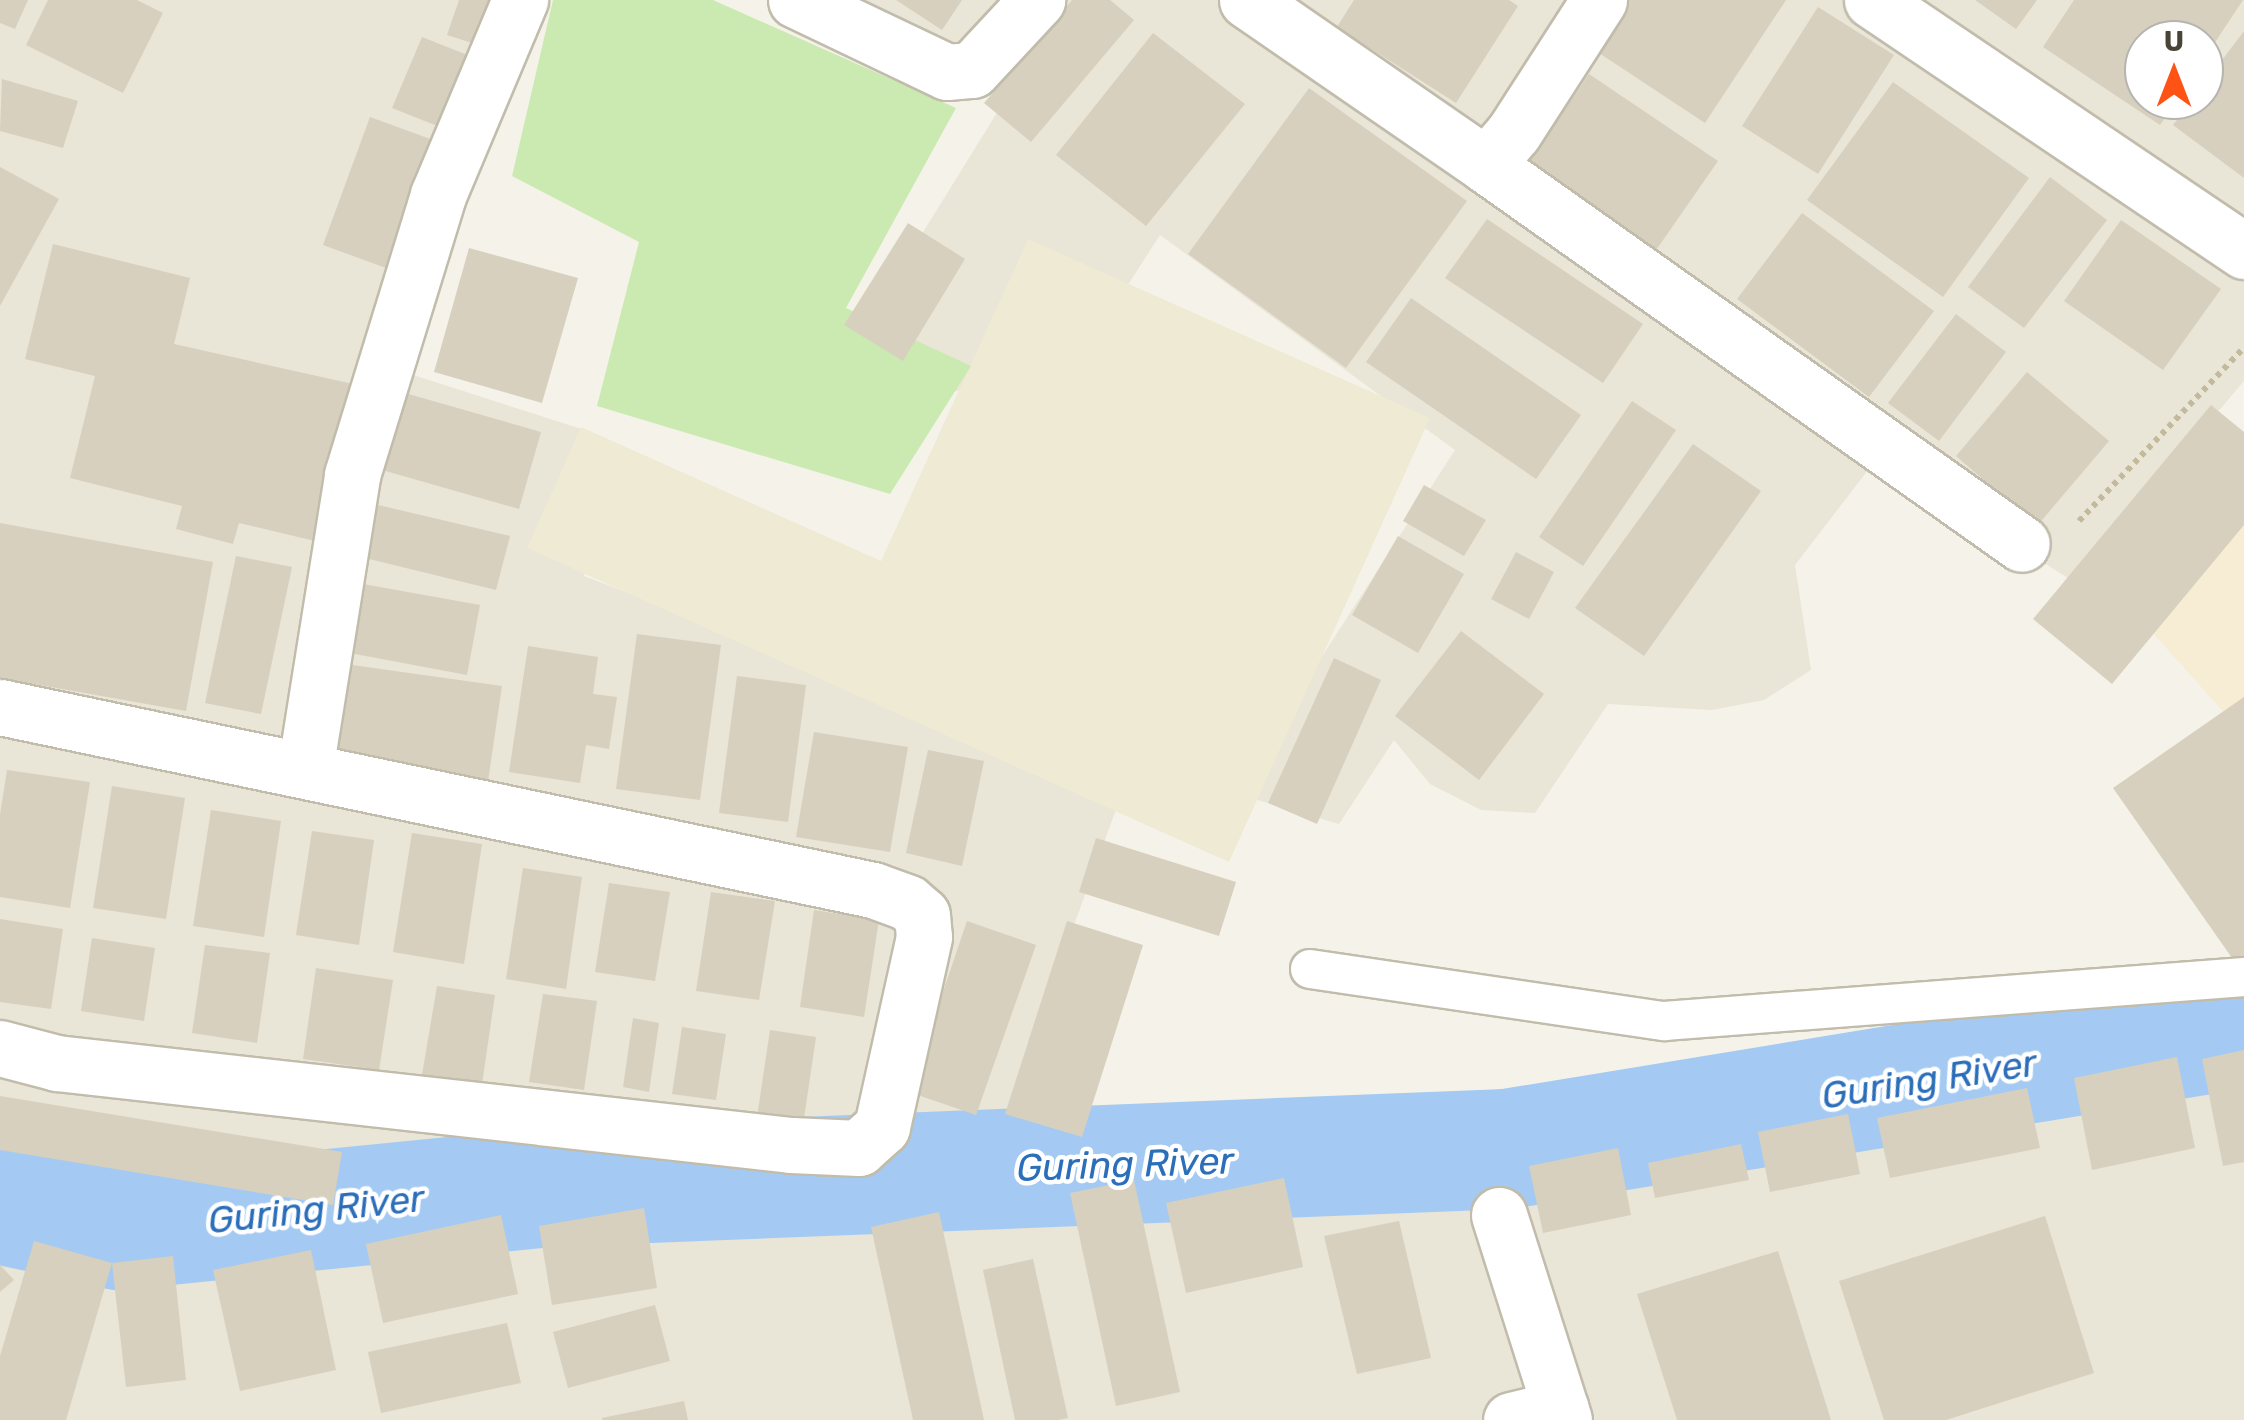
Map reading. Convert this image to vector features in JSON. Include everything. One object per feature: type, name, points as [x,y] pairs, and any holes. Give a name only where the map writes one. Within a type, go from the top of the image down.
[{"type":"street","points":[[305,770],[352,475],[438,195],[520,0]]},
{"type":"street","points":[[796,0],[947,72],[972,70],[1037,0]]},
{"type":"street","points":[[1247,0],[2022,544]]},
{"type":"street","points":[[1486,165],[1514,132],[1599,0]]},
{"type":"street","points":[[1872,0],[2244,251]]},
{"type":"street","points":[[0,707],[874,890],[922,914],[924,937],[882,1127],[859,1148],[790,1145],[56,1062],[0,1048]]},
{"type":"street","points":[[1499,1215],[1545,1416]]},
{"type":"lane","points":[[1310,969],[1664,1022],[2244,976]]},
{"type":"path","points":[[2022,544],[2052,549],[2244,348]]},
{"type":"shaded area","points":[[0,0],[519,0],[379,364],[591,432],[609,484],[584,576],[1126,782],[993,1148],[794,1176],[428,1180],[330,1201],[54,1178],[0,1156]]},
{"type":"shaded area","points":[[857,0],[2244,0],[2244,381],[2074,582],[1878,457],[1795,565],[1811,670],[1764,700],[1712,710],[1608,704],[1535,813],[1481,810],[1430,784],[1394,740],[1339,824],[1234,793],[1455,450],[1160,235],[1075,367],[953,392],[860,334],[1021,74]]},
{"type":"shaded area","points":[[1028,239],[1430,418],[1229,862],[527,548],[581,427],[881,561]]},
{"type":"shaded area","points":[[2244,490],[2244,735],[2117,593]]},
{"type":"shaded area","points":[[2244,1030],[2244,1420],[0,1420],[0,1175],[106,1221],[218,1230],[328,1230],[437,1203],[548,1192],[769,1194],[1103,1162],[1540,1149]]},
{"type":"green space","points":[[553,0],[713,0],[956,108],[846,308],[971,366],[890,494],[597,406],[639,242],[512,176]]},
{"type":"building","points":[[0,0],[28,0],[15,29],[0,23]]},
{"type":"building","points":[[48,0],[137,0],[163,13],[123,93],[26,45]]},
{"type":"building","points":[[459,0],[508,0],[491,49],[447,35]]},
{"type":"building","points":[[896,0],[962,0],[942,30]]},
{"type":"building","points":[[1072,0],[1110,0],[1134,20],[1031,142],[984,103]]},
{"type":"building","points":[[1354,0],[1509,0],[1518,6],[1456,103],[1337,27]]},
{"type":"building","points":[[1621,0],[1786,0],[1705,123],[1590,47]]},
{"type":"building","points":[[1975,0],[2037,0],[2016,29]]},
{"type":"building","points":[[2074,0],[2243,0],[2224,29],[2224,20],[2124,20],[2124,101],[2043,47]]},
{"type":"building","points":[[1818,7],[1894,55],[1818,174],[1742,126]]},
{"type":"building","points":[[2244,31],[2244,178],[2173,125],[2177,120],[2224,120],[2224,58]]},
{"type":"building","points":[[1153,33],[1245,104],[1146,226],[1056,155]]},
{"type":"building","points":[[422,37],[475,58],[445,129],[392,108]]},
{"type":"building","points":[[1589,74],[1718,161],[1652,256],[1524,170]]},
{"type":"building","points":[[2,79],[78,101],[63,148],[0,131]]},
{"type":"building","points":[[1893,82],[2029,178],[1943,297],[1807,200]]},
{"type":"building","points":[[1309,88],[1467,201],[1346,368],[1188,254]]},
{"type":"building","points":[[370,117],[444,144],[397,272],[323,245]]},
{"type":"building","points":[[0,167],[59,199],[0,306]]},
{"type":"building","points":[[2050,177],[2107,220],[2024,328],[1968,287]]},
{"type":"building","points":[[1802,213],[1934,311],[1869,397],[1737,299]]},
{"type":"building","points":[[1487,219],[1643,324],[1603,383],[1445,278]]},
{"type":"building","points":[[2121,220],[2221,289],[2163,370],[2064,301]]},
{"type":"building","points":[[908,223],[965,259],[903,361],[844,325]]},
{"type":"building","points":[[53,244],[190,278],[174,344],[353,384],[315,541],[239,523],[233,544],[176,529],[182,506],[70,478],[95,376],[25,359]]},
{"type":"building","points":[[469,248],[578,278],[542,403],[434,372]]},
{"type":"building","points":[[1411,298],[1581,415],[1536,479],[1366,362]]},
{"type":"building","points":[[1956,314],[2006,352],[1939,441],[1888,403]]},
{"type":"building","points":[[2027,372],[2109,441],[2037,526],[1956,456]]},
{"type":"building","points":[[391,389],[541,432],[519,509],[368,466]]},
{"type":"building","points":[[1632,401],[1676,430],[1583,566],[1539,537]]},
{"type":"building","points":[[2211,405],[2244,432],[2244,525],[2112,684],[2033,619]]},
{"type":"building","points":[[1693,444],[1761,491],[1644,656],[1575,608]]},
{"type":"building","points":[[1424,485],[1486,520],[1464,556],[1403,521]]},
{"type":"building","points":[[374,504],[510,536],[496,590],[361,557]]},
{"type":"building","points":[[0,523],[213,562],[186,711],[0,678]]},
{"type":"building","points":[[1398,536],[1464,574],[1418,653],[1352,615]]},
{"type":"building","points":[[1516,552],[1554,572],[1529,619],[1491,599]]},
{"type":"building","points":[[236,556],[292,567],[261,714],[205,703]]},
{"type":"building","points":[[352,582],[480,605],[467,675],[339,651]]},
{"type":"building","points":[[1461,631],[1544,694],[1479,780],[1395,716]]},
{"type":"building","points":[[637,634],[721,645],[700,800],[616,789]]},
{"type":"building","points":[[528,646],[598,657],[593,694],[617,697],[609,749],[586,745],[580,783],[509,772]]},
{"type":"building","points":[[1334,658],[1381,680],[1317,824],[1268,803]]},
{"type":"building","points":[[345,664],[502,686],[487,788],[331,765]]},
{"type":"building","points":[[737,676],[806,685],[788,822],[719,813]]},
{"type":"building","points":[[2244,697],[2244,964],[2239,968],[2113,788]]},
{"type":"building","points":[[814,732],[908,747],[890,852],[796,837]]},
{"type":"building","points":[[928,750],[984,761],[962,866],[906,853]]},
{"type":"building","points":[[7,770],[90,782],[70,908],[0,897],[0,815]]},
{"type":"building","points":[[112,786],[185,798],[166,919],[93,908]]},
{"type":"building","points":[[211,810],[281,821],[264,937],[193,926]]},
{"type":"building","points":[[312,831],[374,840],[359,945],[296,935]]},
{"type":"building","points":[[412,833],[482,844],[464,964],[393,952]]},
{"type":"building","points":[[1096,838],[1236,882],[1219,936],[1079,892]]},
{"type":"building","points":[[523,868],[582,877],[566,989],[506,979]]},
{"type":"building","points":[[609,883],[670,892],[655,981],[595,972]]},
{"type":"building","points":[[711,892],[775,901],[759,1000],[696,991]]},
{"type":"building","points":[[814,910],[879,920],[864,1017],[800,1007]]},
{"type":"building","points":[[0,919],[63,929],[51,1009],[0,1002]]},
{"type":"building","points":[[967,921],[1036,945],[976,1115],[909,1092]]},
{"type":"building","points":[[1067,921],[1143,945],[1082,1137],[1005,1114]]},
{"type":"building","points":[[92,938],[155,948],[144,1021],[81,1011]]},
{"type":"building","points":[[205,945],[270,953],[257,1043],[192,1033]]},
{"type":"building","points":[[316,968],[393,980],[379,1070],[303,1059]]},
{"type":"building","points":[[437,986],[495,995],[482,1084],[422,1075]]},
{"type":"building","points":[[543,994],[597,1001],[584,1090],[529,1082]]},
{"type":"building","points":[[633,1018],[659,1023],[649,1092],[623,1087]]},
{"type":"building","points":[[682,1027],[726,1034],[716,1100],[672,1094]]},
{"type":"building","points":[[770,1030],[816,1037],[803,1125],[757,1117]]},
{"type":"building","points":[[2244,1050],[2244,1162],[2223,1166],[2202,1059]]},
{"type":"building","points":[[2177,1057],[2195,1148],[2092,1170],[2074,1078]]},
{"type":"building","points":[[2027,1088],[2040,1148],[1890,1178],[1877,1118]]},
{"type":"building","points":[[0,1096],[342,1152],[333,1205],[0,1150]]},
{"type":"building","points":[[1848,1114],[1860,1174],[1770,1192],[1758,1132]]},
{"type":"building","points":[[1741,1144],[1749,1180],[1655,1198],[1648,1163]]},
{"type":"building","points":[[1618,1148],[1631,1215],[1543,1233],[1529,1166]]},
{"type":"building","points":[[1284,1178],[1303,1267],[1186,1293],[1166,1203]]},
{"type":"building","points":[[1134,1180],[1180,1392],[1116,1406],[1070,1193]]},
{"type":"building","points":[[644,1208],[657,1288],[552,1305],[539,1226]]},
{"type":"building","points":[[939,1212],[984,1420],[913,1420],[871,1227]]},
{"type":"building","points":[[501,1215],[518,1294],[383,1323],[366,1244]]},
{"type":"building","points":[[2045,1216],[2094,1373],[1946,1420],[1884,1420],[1839,1281]]},
{"type":"building","points":[[1399,1221],[1431,1358],[1357,1374],[1324,1236]]},
{"type":"building","points":[[34,1241],[112,1263],[66,1420],[0,1420],[0,1356]]},
{"type":"building","points":[[311,1250],[336,1370],[240,1391],[213,1270]]},
{"type":"building","points":[[1778,1251],[1831,1420],[1677,1420],[1637,1294]]},
{"type":"building","points":[[173,1256],[186,1380],[126,1387],[112,1263]]},
{"type":"building","points":[[1033,1259],[1068,1418],[1058,1420],[1015,1420],[983,1270]]},
{"type":"building","points":[[0,1265],[14,1280],[0,1292]]},
{"type":"building","points":[[655,1305],[670,1361],[568,1388],[553,1332]]},
{"type":"building","points":[[507,1323],[521,1383],[381,1413],[368,1352]]},
{"type":"building","points":[[684,1401],[688,1420],[602,1420],[602,1418]]},
{"type":"waterway","name":"Guring River","points":[[0,1204],[119,1230],[549,1187],[1507,1149],[2244,1028]]}]
